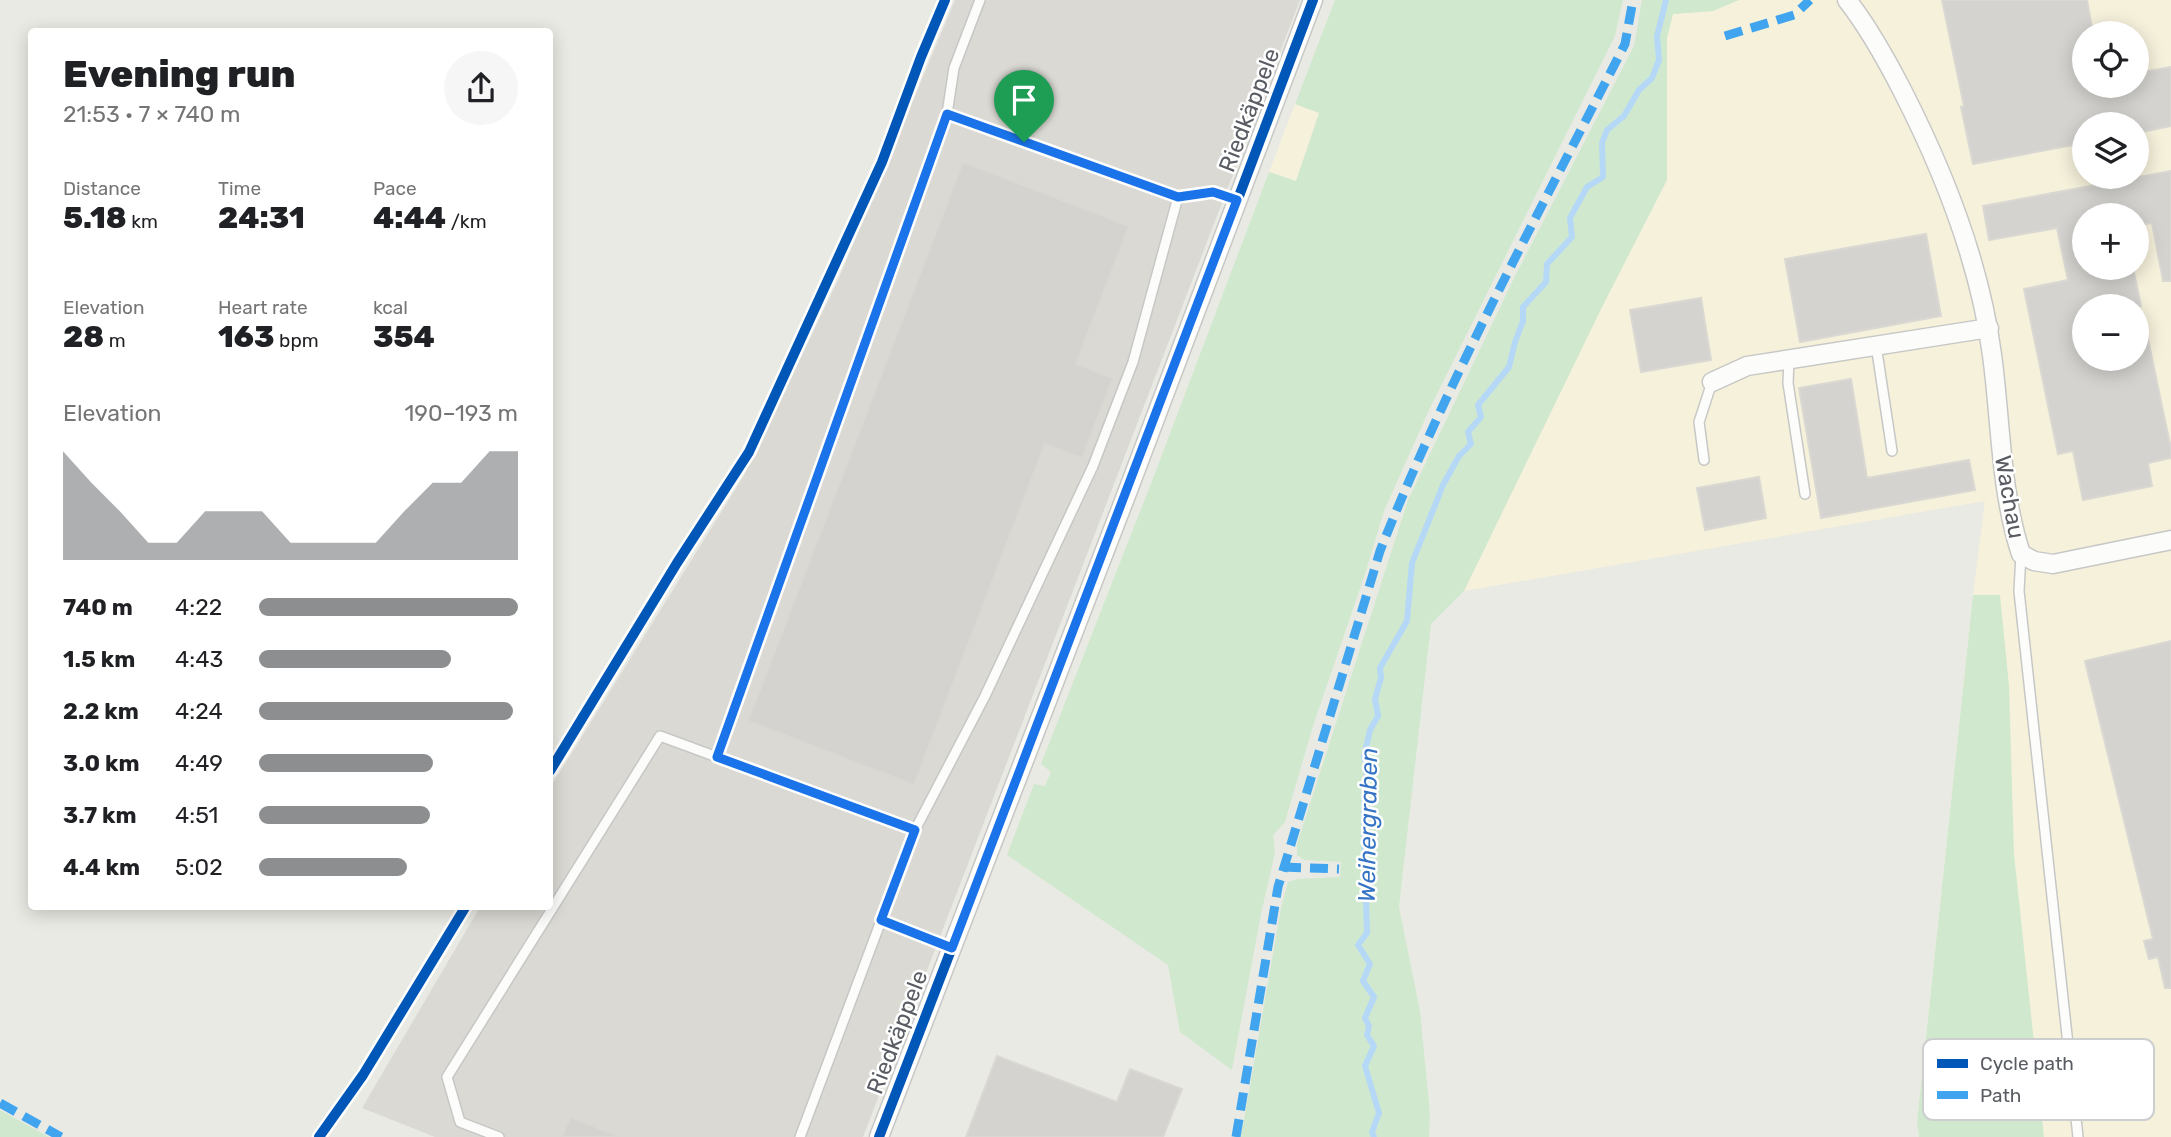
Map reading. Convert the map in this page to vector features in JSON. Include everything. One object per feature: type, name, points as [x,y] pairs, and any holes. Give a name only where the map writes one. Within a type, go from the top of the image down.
[{"type":"street","name":"Riedkäppele","points":[[879,1137],[1313,0]]},
{"type":"street","name":"Wachau","points":[[1847,0],[1862,19],[1888,63],[1939,168],[1972,263],[1989,328],[2002,455],[2011,518],[2021,554],[2034,561],[2053,564],[2171,540]]},
{"type":"street","points":[[1712,382],[1747,366],[1989,328]]},
{"type":"lane","points":[[717,757],[947,114],[954,68],[980,0]]},
{"type":"lane","points":[[947,114],[1178,197],[1213,192],[1237,200]]},
{"type":"lane","points":[[800,1137],[915,830],[985,696],[1093,466],[1133,362],[1178,197]]},
{"type":"lane","points":[[1877,345],[1892,451]]},
{"type":"lane","points":[[1790,359],[1787,383],[1805,494]]},
{"type":"lane","points":[[1704,460],[1699,422],[1712,382]]},
{"type":"lane","points":[[2021,554],[2019,591],[2067,1039]]},
{"type":"lane","points":[[553,907],[660,736],[915,830]]},
{"type":"lane","points":[[499,1137],[460,1122],[447,1077],[551,910]]},
{"type":"lane","points":[[881,920],[952,948]]},
{"type":"shaded area","points":[[955,0],[1300,0],[863,1137],[435,1137],[362,1108],[478,910],[553,910],[553,783],[743,477],[839,278]]},
{"type":"shaded area","points":[[1739,0],[2171,0],[2171,1137],[1919,1137],[1917,1122],[1923,1066],[1923,1120],[2154,1120],[2154,1039],[1926,1039],[1985,501],[1464,591],[1667,180],[1667,38],[1673,14],[1713,11]]},
{"type":"shaded area","points":[[1295,104],[1320,113],[1296,181],[1269,172]]},
{"type":"green space","points":[[1335,0],[1623,0],[1615,36],[1430,408],[1384,511],[1313,726],[1285,822],[1273,835],[1275,853],[1232,1070],[1180,1032],[1168,965],[1007,855],[1034,784],[1045,786],[1051,772],[1041,764],[1269,172],[1296,181],[1319,113],[1295,104]]},
{"type":"green space","points":[[1642,0],[1739,0],[1713,11],[1673,14],[1667,38],[1667,180],[1464,591],[1431,624],[1399,907],[1420,1011],[1430,1113],[1429,1137],[1241,1137],[1281,908],[1288,882],[1297,879],[1340,877],[1341,862],[1304,860],[1297,855],[1297,844],[1408,500],[1515,276],[1634,46]]},
{"type":"green space","points":[[1973,595],[2000,595],[2009,686],[2014,854],[2034,1039],[1926,1039]]},
{"type":"green space","points":[[1923,1066],[1923,1120],[2042,1120],[2044,1137],[1919,1137],[1917,1122]]},
{"type":"green space","points":[[0,1110],[49,1137],[0,1137]]},
{"type":"building","points":[[1942,0],[2087,0],[2091,21],[2072,21],[2072,98],[2149,98],[2149,71],[2171,67],[2171,126],[2149,131],[2149,112],[2072,112],[2072,145],[1973,164],[1961,107],[1964,106]]},
{"type":"building","points":[[963,162],[1129,226],[1076,364],[1113,378],[1082,458],[1045,444],[914,785],[748,721]]},
{"type":"building","points":[[2171,171],[2171,281],[2163,281],[2152,223],[2149,223],[2149,203],[2072,203],[2072,280],[2136,280],[2138,294],[2072,294],[2072,371],[2149,371],[2149,344],[2171,458],[2148,463],[2152,486],[2083,500],[2073,451],[2058,454],[2024,289],[2068,280],[2057,228],[1989,240],[1983,206],[2074,189],[2149,189],[2149,175]]},
{"type":"building","points":[[1926,234],[1941,316],[1800,342],[1785,259]]},
{"type":"building","points":[[1701,298],[1711,360],[1641,372],[1630,310]]},
{"type":"building","points":[[1851,379],[1867,478],[1969,460],[1975,490],[1821,518],[1799,388]]},
{"type":"building","points":[[1759,477],[1766,518],[1705,530],[1697,488]]},
{"type":"building","points":[[2171,641],[2171,988],[2165,988],[2158,957],[2149,959],[2144,941],[2153,939],[2085,661]]},
{"type":"building","points":[[997,1056],[1117,1102],[1130,1069],[1182,1089],[1163,1137],[966,1137]]},
{"type":"building","points":[[570,1117],[618,1136],[618,1137],[562,1137]]},
{"type":"waterway","name":"Weihergraben","points":[[1374,1137],[1372,1132],[1379,1113],[1365,1066],[1374,1046],[1367,1035],[1369,1026],[1365,1018],[1374,997],[1363,981],[1370,964],[1358,945],[1367,933],[1364,830],[1365,781],[1368,768],[1364,757],[1370,730],[1378,716],[1375,699],[1381,678],[1380,668],[1407,621],[1412,563],[1443,485],[1459,456],[1471,444],[1468,432],[1481,417],[1478,405],[1509,367],[1523,321],[1523,307],[1546,282],[1547,264],[1572,237],[1570,218],[1587,187],[1603,177],[1602,143],[1607,130],[1624,116],[1639,90],[1652,78],[1659,60],[1657,36],[1666,0]]},
{"type":"marked path","points":[[1236,1137],[1278,887],[1380,551],[1465,358],[1625,44],[1633,0]]},
{"type":"marked path","points":[[1725,36],[1794,15],[1810,0]]},
{"type":"marked path","points":[[1283,867],[1339,869]]},
{"type":"marked path","points":[[0,1103],[61,1137]]},
{"type":"cycle path","points":[[553,766],[677,563],[749,452],[882,162],[945,0]]},
{"type":"cycle path","points":[[879,1137],[1313,0]]},
{"type":"cycle path","points":[[319,1137],[363,1075],[464,910]]},
{"type":"route","points":[[947,114],[1024,142],[1178,197],[1213,192],[1237,200],[952,948],[881,920],[915,830],[717,757],[947,114]]}]
